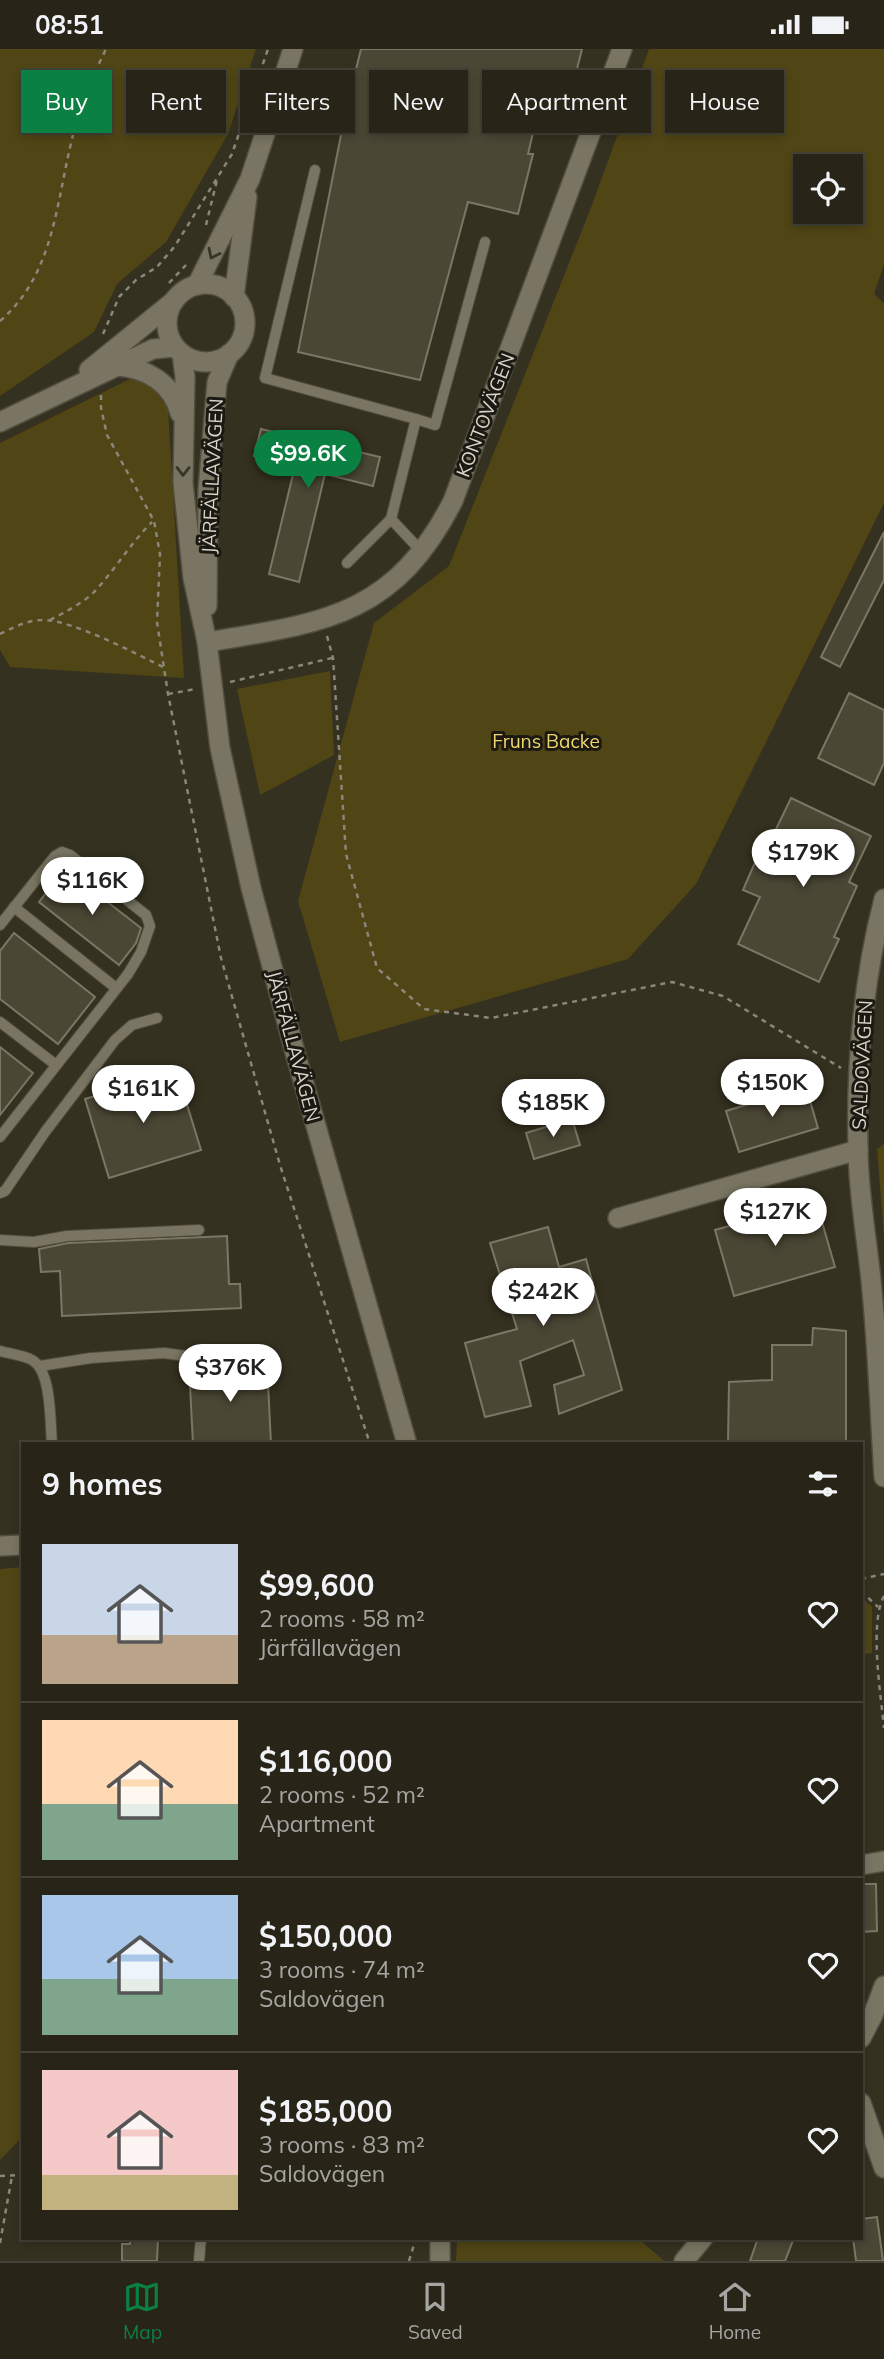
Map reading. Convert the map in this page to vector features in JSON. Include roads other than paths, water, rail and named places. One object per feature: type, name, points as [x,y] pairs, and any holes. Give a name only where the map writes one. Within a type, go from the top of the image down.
[{"type":"street","points":[[197,285],[250,179],[293,49]]},
{"type":"street","name":"KONTOVÄGEN","points":[[207,642],[323,620],[361,605],[392,582],[422,552],[439,528],[453,501],[622,49]]},
{"type":"street","points":[[234,297],[250,179]]},
{"type":"street","points":[[0,422],[153,349],[179,350],[201,361],[211,361],[229,354],[242,337],[244,327],[241,306],[234,297],[216,285],[197,285],[171,292],[66,389]]},
{"type":"street","points":[[171,292],[167,329],[179,350]]},
{"type":"street","name":"JÄRFÄLLAVÄGEN","points":[[179,350],[184,427],[183,484],[194,578],[207,642],[220,748],[251,888],[406,1442]]},
{"type":"street","name":"JÄRFÄLLAVÄGEN","points":[[207,642],[208,489],[217,382],[229,354]]},
{"type":"street","points":[[116,366],[135,367],[164,384],[178,404],[184,427]]},
{"type":"street","name":"SALDOVÄGEN","points":[[884,899],[873,941],[865,992],[859,1078],[858,1150],[878,1293],[884,1477]]},
{"type":"street","name":"SALDOVÄGEN","points":[[618,1218],[858,1150]]},
{"type":"street","points":[[0,1546],[21,1545]]},
{"type":"street","points":[[863,1865],[884,1861]]},
{"type":"street","points":[[863,2034],[884,1986]]},
{"type":"street","points":[[863,2109],[884,2168]]},
{"type":"street","points":[[440,2240],[440,2261]]},
{"type":"street","points":[[684,2261],[701,2240]]},
{"type":"lane","points":[[316,170],[265,378],[435,425],[485,242]]},
{"type":"lane","points":[[347,563],[391,519],[416,419]]},
{"type":"lane","points":[[391,519],[422,552]]},
{"type":"lane","points":[[0,925],[55,856],[62,852],[70,855],[146,915],[150,926],[141,952],[117,988],[0,1136]]},
{"type":"lane","points":[[14,907],[117,988]]},
{"type":"lane","points":[[0,1193],[5,1191],[45,1132],[115,1040],[131,1025],[157,1018]]},
{"type":"lane","points":[[0,1022],[56,1065]]},
{"type":"lane","points":[[0,1240],[34,1242],[67,1236],[199,1230]]},
{"type":"lane","points":[[0,1351],[31,1360],[40,1366],[48,1391],[52,1442]]},
{"type":"lane","points":[[40,1366],[91,1358],[164,1353],[201,1357],[238,1351]]},
{"type":"lane","points":[[199,2261],[201,2240]]},
{"type":"park label","name":"Fruns Backe","points":[[546,741]]}]
